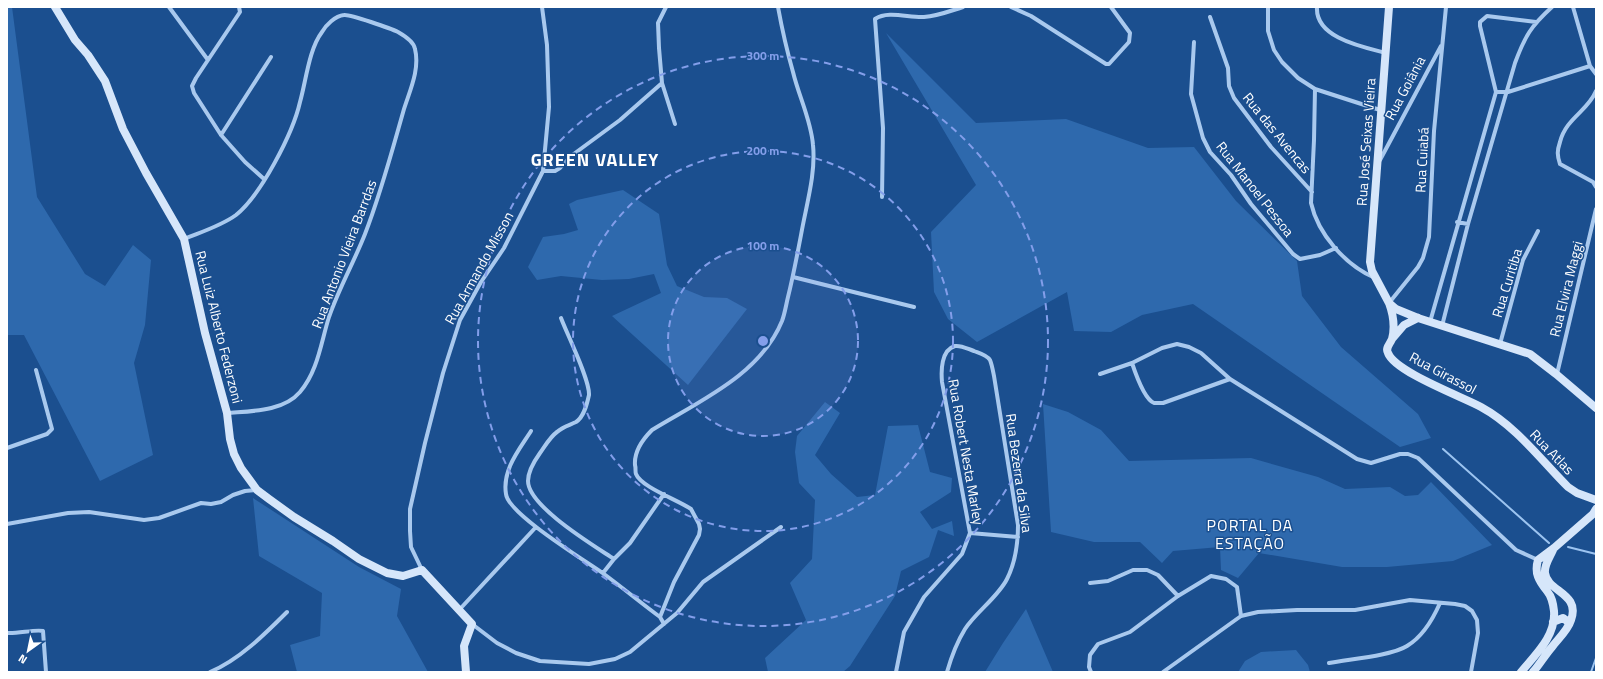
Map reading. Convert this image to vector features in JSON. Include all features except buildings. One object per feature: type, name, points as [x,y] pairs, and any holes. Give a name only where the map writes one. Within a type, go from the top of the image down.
[{"type":"street","name":"Rua Luiz Alberto Federzoni","points":[[55,7],[75,40],[88,54],[105,81],[123,129],[146,173],[184,239],[205,333],[227,413],[230,439],[234,454],[241,468],[257,490],[294,517],[359,559],[387,574],[403,576],[422,570]]},
{"type":"street","points":[[168,7],[208,60]]},
{"type":"street","points":[[184,239],[223,223],[235,216],[249,203],[264,179],[245,162],[221,134],[194,93],[192,86],[240,12],[239,7]]},
{"type":"street","points":[[542,7],[547,45],[549,108],[543,171],[555,171],[560,168],[571,156],[620,120],[662,83]]},
{"type":"street","points":[[666,7],[658,23],[662,83],[675,124]]},
{"type":"street","points":[[660,617],[674,582],[692,550],[700,529],[691,509],[650,488],[636,475],[635,462],[640,446],[652,430],[738,376],[770,344],[783,320],[793,277],[810,188],[814,157],[810,126],[792,72],[778,7]]},
{"type":"street","points":[[882,197],[883,128],[874,21],[877,18],[886,15],[922,17],[939,15],[963,7]]},
{"type":"street","points":[[1011,7],[1031,16],[1106,64],[1108,64],[1129,42],[1130,37],[1130,33],[1111,7]]},
{"type":"street","points":[[1268,7],[1268,31],[1274,50],[1282,62],[1298,78],[1314,89],[1380,110]]},
{"type":"street","points":[[1317,7],[1319,20],[1325,29],[1333,35],[1346,41],[1386,54]]},
{"type":"street","name":"Rua José Seixas Vieira","points":[[1389,7],[1380,110],[1370,262],[1376,278],[1389,302]]},
{"type":"street","name":"Rua Cuiabá","points":[[1389,302],[1418,267],[1427,248],[1430,225],[1434,131],[1446,7]]},
{"type":"street","points":[[1442,326],[1468,224],[1508,92],[1515,63],[1523,41],[1536,22],[1552,7]]},
{"type":"street","points":[[1573,7],[1590,66],[1596,74]]},
{"type":"street","name":"Rua Antonio Vieira Barrdas","points":[[227,413],[261,409],[290,401],[299,394],[310,378],[320,352],[330,316],[365,235],[383,185],[416,68],[415,47],[408,39],[397,32],[347,14],[334,19],[322,31],[314,48],[297,113],[286,140],[264,179]]},
{"type":"street","points":[[1430,322],[1457,222],[1496,92],[1480,22],[1487,16],[1536,22]]},
{"type":"street","name":"Rua das Avencas","points":[[1210,17],[1228,68],[1229,86],[1234,98],[1271,147],[1312,192]]},
{"type":"street","name":"Rua Manoel Pessoa","points":[[1194,42],[1191,94],[1203,138],[1210,152],[1231,175],[1251,204],[1293,254],[1300,259],[1320,255],[1336,248]]},
{"type":"street","name":"Rua Goiânia","points":[[1377,165],[1442,43]]},
{"type":"street","points":[[221,134],[272,57]]},
{"type":"street","points":[[1496,92],[1508,92],[1590,66]]},
{"type":"street","points":[[1314,89],[1314,140],[1311,203],[1314,213],[1329,240],[1336,248],[1356,267],[1376,278]]},
{"type":"street","points":[[1596,91],[1589,102],[1568,123],[1562,132],[1557,154],[1560,164],[1592,182],[1596,187]]},
{"type":"street","name":"Rua Armando Misson","points":[[422,570],[411,547],[410,509],[443,374],[460,320],[481,282],[504,248],[543,171]]},
{"type":"street","name":"Rua Elvira Maggi","points":[[1556,374],[1596,209]]},
{"type":"street","points":[[1457,222],[1468,224]]},
{"type":"street","name":"Rua Curitiba","points":[[1500,344],[1523,260],[1538,231]]},
{"type":"street","points":[[793,277],[914,307]]},
{"type":"street","points":[[1389,302],[1400,311],[1418,318],[1530,354],[1596,408]]},
{"type":"street","name":"Rua Girassol","points":[[1389,302],[1393,318],[1392,339],[1387,348],[1387,352],[1399,365],[1442,390],[1481,407],[1493,415]]},
{"type":"street","points":[[561,318],[586,379],[589,393],[586,408],[578,421],[557,431],[549,440],[534,463],[528,480],[531,493],[539,503],[568,528],[614,559]]},
{"type":"street","points":[[1392,339],[1404,325],[1418,318]]},
{"type":"street","points":[[1100,374],[1132,363],[1162,348],[1177,344],[1189,347],[1201,353],[1230,379],[1357,460],[1371,463],[1400,454],[1408,454],[1418,458],[1516,550],[1546,562]]},
{"type":"street","name":"Rua Robert Nesta Marley","points":[[896,672],[904,632],[924,597],[962,554],[970,533],[941,370],[947,352],[955,346],[963,347]]},
{"type":"street","name":"Rua Bezerra da Silva","points":[[947,672],[965,629],[1006,581],[1015,561],[1018,537],[1018,525],[994,376],[990,360],[984,354],[963,347]]},
{"type":"street","points":[[1132,363],[1148,398],[1154,403],[1163,403],[1230,379]]},
{"type":"street","points":[[7,448],[47,434],[52,429],[36,370]]},
{"type":"street","name":"Rua Atlas","points":[[1493,415],[1508,426],[1568,487],[1578,493],[1596,500]]},
{"type":"street","points":[[531,431],[510,464],[507,475],[506,496],[512,505],[554,541],[603,574],[660,617],[664,624]]},
{"type":"street","points":[[7,524],[68,513],[88,512],[153,520],[201,503],[211,504],[221,502],[233,495],[245,491],[257,490]]},
{"type":"street","points":[[603,574],[614,559],[630,543],[664,494]]},
{"type":"street","points":[[1521,672],[1544,644],[1553,629],[1553,604],[1547,591],[1541,585],[1537,574],[1538,560],[1554,548],[1596,509]]},
{"type":"street","points":[[460,610],[536,527]]},
{"type":"street","points":[[422,570],[472,624],[497,643],[516,653],[540,661],[589,664],[615,660],[630,652],[677,613],[703,582],[780,528]]},
{"type":"street","points":[[970,533],[1018,537]]},
{"type":"street","points":[[1534,672],[1569,624],[1573,610],[1566,595],[1547,579],[1545,572],[1546,562],[1554,548]]},
{"type":"street","points":[[1090,583],[1108,581],[1133,570],[1147,570],[1158,575],[1178,596]]},
{"type":"street","points":[[1091,672],[1089,666],[1090,655],[1098,644],[1130,632],[1178,596],[1212,576],[1226,578],[1237,587],[1241,616]]},
{"type":"street","points":[[1163,672],[1241,616],[1258,612],[1355,610],[1410,600],[1465,606],[1472,611],[1477,620],[1478,633],[1471,672]]},
{"type":"street","points":[[1329,663],[1394,652],[1407,646],[1420,634],[1434,617],[1440,603]]},
{"type":"street","points":[[210,672],[229,661],[245,649],[287,612]]},
{"type":"street","points":[[1554,622],[1562,618],[1568,621],[1569,624]]},
{"type":"street","points":[[466,672],[464,646],[472,624]]},
{"type":"street","points":[[7,632],[22,633],[38,630],[43,631],[46,672]]},
{"type":"shaded area","points":[[7,7],[12,7],[37,197],[85,274],[105,286],[133,245],[151,260],[145,325],[134,363],[153,455],[100,481],[24,335],[7,335]]},
{"type":"shaded area","points":[[886,33],[976,123],[1066,119],[1148,148],[1194,147],[1236,201],[1297,261],[1302,296],[1341,347],[1418,414],[1431,438],[1400,447],[1193,304],[1142,315],[1111,332],[1074,331],[1067,292],[977,342],[948,319],[934,292],[931,232],[976,185]]},
{"type":"shaded area","points":[[623,190],[659,214],[667,265],[677,286],[704,297],[727,298],[747,309],[688,385],[612,316],[661,293],[654,274],[629,279],[602,280],[561,276],[537,280],[528,267],[543,237],[578,230],[569,204],[577,200]]},
{"type":"shaded area","points":[[825,402],[840,413],[815,455],[831,474],[857,497],[875,495],[888,426],[918,425],[930,472],[952,478],[951,492],[920,512],[932,529],[952,521],[954,536],[938,530],[929,557],[901,571],[895,596],[850,666],[843,672],[768,672],[765,658],[806,620],[790,583],[812,559],[815,500],[799,483],[795,452],[797,436]]},
{"type":"shaded area","points":[[1043,404],[1068,412],[1101,430],[1129,461],[1251,458],[1318,477],[1345,489],[1390,487],[1405,496],[1418,495],[1431,482],[1492,545],[1453,561],[1387,567],[1342,567],[1259,553],[1238,578],[1221,570],[1220,547],[1173,551],[1162,563],[1140,542],[1094,542],[1051,532]]},
{"type":"shaded area","points":[[253,498],[359,567],[401,589],[397,616],[428,672],[297,672],[290,645],[320,636],[322,593],[259,556]]},
{"type":"shaded area","points":[[1026,609],[1053,672],[985,672],[1003,643]]},
{"type":"shaded area","points":[[1296,650],[1308,665],[1310,672],[1238,672],[1245,661],[1261,652]]},
{"type":"waterway","points":[[1443,449],[1549,543]]},
{"type":"waterway","points":[[1568,547],[1596,554]]},
{"type":"waterway","points":[[1591,672],[1596,658]]},
{"type":"district","name":"GREEN VALLEY","points":[[595,160]]},
{"type":"district","name":"PORTAL DA ESTAÇÃO","points":[[1250,534]]}]
